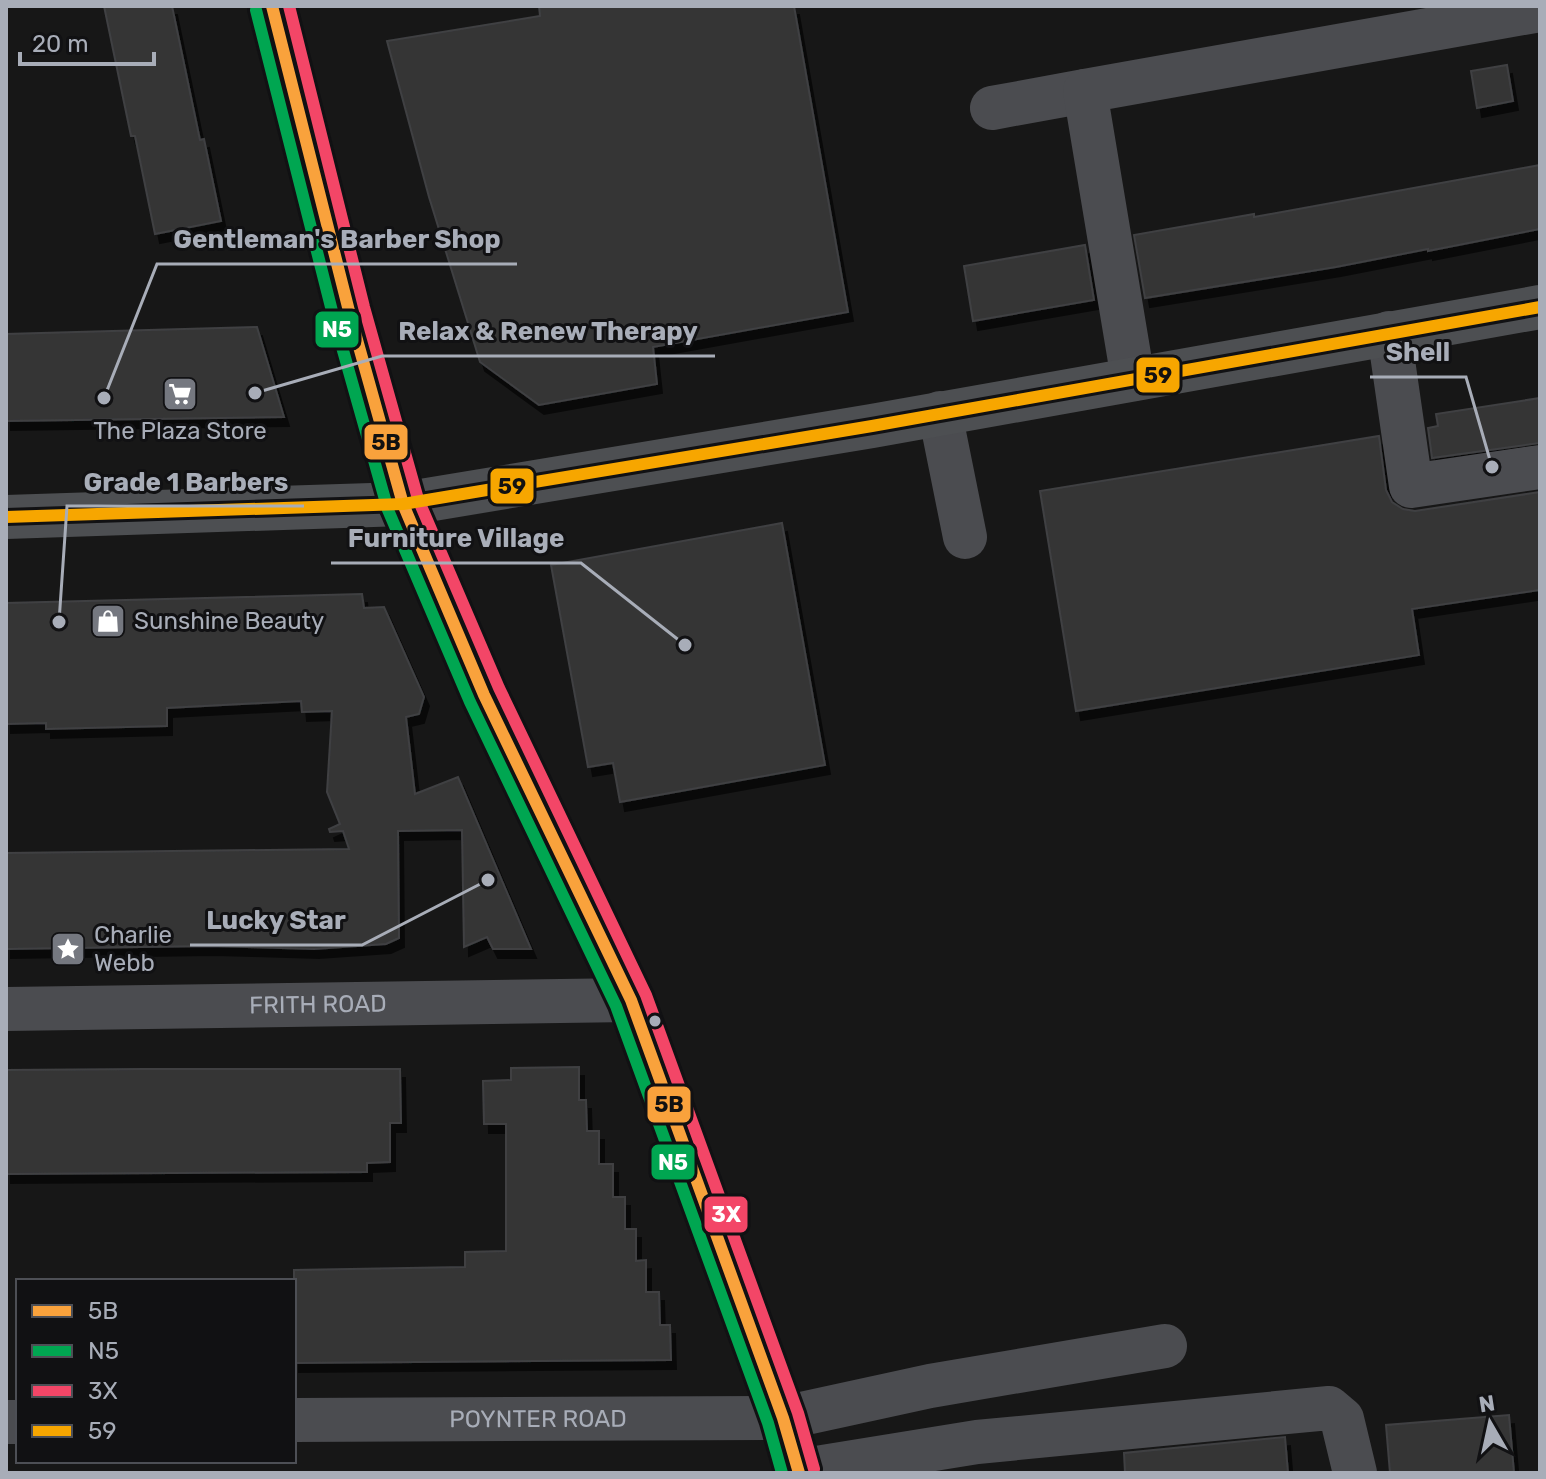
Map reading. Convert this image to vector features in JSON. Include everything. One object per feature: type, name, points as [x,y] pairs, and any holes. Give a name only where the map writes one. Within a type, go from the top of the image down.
[{"type":"main road","points":[[272,6],[349,311],[403,504],[484,695],[631,1000],[783,1418],[799,1472]]},
{"type":"main road","points":[[6,517],[403,504],[1540,307]]},
{"type":"street","points":[[992,108],[1540,10]]},
{"type":"street","points":[[1085,91],[1133,379]]},
{"type":"street","points":[[1389,333],[1411,486],[1540,467]]},
{"type":"street","points":[[940,413],[965,537]]},
{"type":"street","name":"FRITH ROAD","points":[[6,1009],[631,1000]]},
{"type":"street","name":"POYNTER ROAD","points":[[296,1420],[783,1418],[930,1386],[1165,1346]]},
{"type":"street","points":[[799,1472],[977,1442],[1329,1408],[1342,1419],[1355,1473]]},
{"type":"building","points":[[104,6],[172,6],[200,140],[204,139],[221,221],[155,234]]},
{"type":"building","points":[[539,6],[794,6],[848,312],[653,347],[657,384],[539,405],[480,362],[429,197],[387,41],[540,16]]},
{"type":"building","points":[[1507,65],[1513,101],[1477,108],[1471,71]]},
{"type":"building","points":[[1540,165],[1540,229],[1145,298],[1134,235],[1254,214],[1254,217]]},
{"type":"building","points":[[1085,245],[1094,300],[973,321],[964,266]]},
{"type":"building","points":[[257,327],[284,417],[6,421],[6,334]]},
{"type":"building","points":[[1540,398],[1540,443],[1432,458],[1428,428],[1438,426],[1436,414]]},
{"type":"building","points":[[1379,436],[1386,490],[1392,502],[1403,509],[1415,511],[1540,492],[1540,590],[1412,609],[1419,655],[1076,711],[1040,491]]},
{"type":"building","points":[[782,523],[825,765],[620,802],[613,763],[588,767],[551,565]]},
{"type":"building","points":[[362,594],[364,608],[384,607],[424,697],[419,714],[406,717],[415,794],[458,777],[531,949],[493,949],[487,937],[464,947],[462,830],[398,831],[399,938],[386,944],[314,949],[209,946],[6,949],[6,853],[349,849],[343,831],[330,832],[329,829],[340,824],[327,792],[332,711],[302,712],[301,701],[167,708],[167,726],[46,729],[46,723],[6,724],[6,603]]},
{"type":"building","points":[[579,1067],[579,1100],[586,1100],[587,1131],[599,1131],[599,1164],[613,1164],[613,1197],[625,1197],[625,1229],[636,1229],[636,1261],[646,1260],[646,1292],[659,1292],[660,1325],[670,1325],[671,1360],[296,1363],[294,1270],[465,1267],[465,1252],[506,1251],[506,1124],[484,1124],[483,1081],[511,1080],[511,1068]]},
{"type":"building","points":[[400,1069],[401,1123],[390,1123],[390,1162],[367,1163],[367,1172],[6,1174],[6,1070]]},
{"type":"building","points":[[1509,1415],[1514,1473],[1390,1473],[1386,1425]]},
{"type":"building","points":[[1285,1437],[1288,1473],[1125,1473],[1124,1453]]},
{"type":"transit line","name":"5B","points":[[272,6],[349,311],[403,504],[484,695],[631,1000],[783,1418],[799,1473]]},
{"type":"transit line","name":"3X","points":[[289,6],[364,307],[418,499],[499,688],[646,995],[798,1413],[814,1469]]},
{"type":"transit line","name":"N5","points":[[256,10],[333,315],[388,510],[470,702],[616,1006],[768,1423],[782,1473]]},
{"type":"transit line","name":"59","points":[[6,517],[403,504],[872,426],[1540,307]]},
{"type":"place","name":"Relax & Renew Therapy","points":[[255,393]]},
{"type":"place","name":"The Plaza Store","points":[[180,394]]},
{"type":"place","name":"Gentleman's Barber Shop","points":[[104,398]]},
{"type":"place","name":"Shell","points":[[1492,467]]},
{"type":"place","name":"Sunshine Beauty","points":[[108,621]]},
{"type":"place","name":"Grade 1 Barbers","points":[[59,622]]},
{"type":"place","name":"Furniture Village","points":[[685,645]]},
{"type":"place","name":"Lucky Star","points":[[488,880]]},
{"type":"place","name":"Charlie Webb","points":[[68,949]]}]
